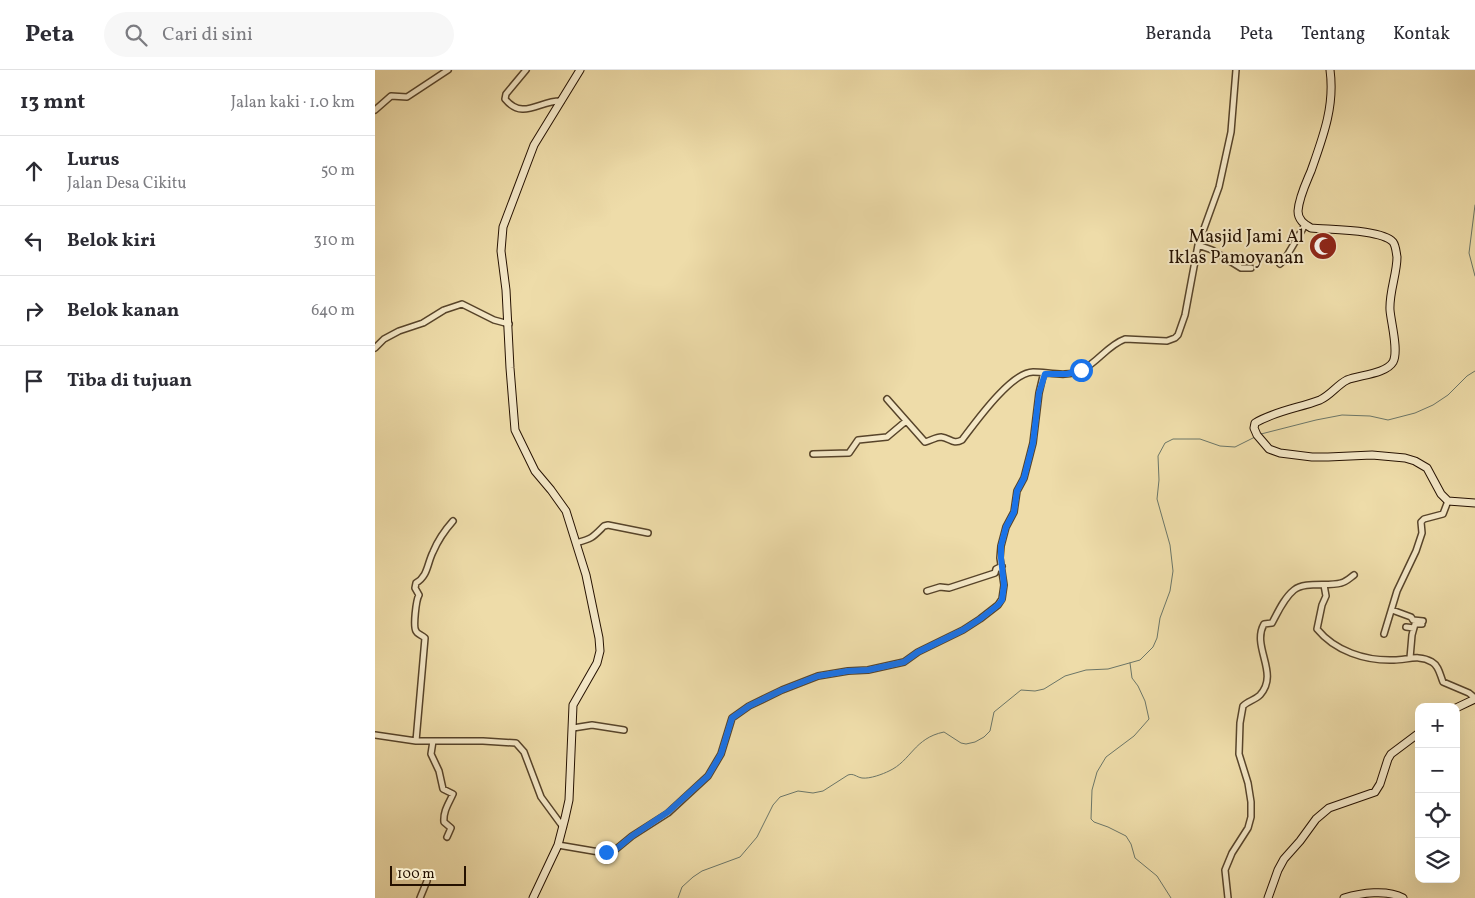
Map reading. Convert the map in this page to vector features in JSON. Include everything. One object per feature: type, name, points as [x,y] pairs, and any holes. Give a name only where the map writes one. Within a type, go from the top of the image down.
[{"type":"main road","points":[[533,898],[558,845],[563,827],[569,800],[573,705],[597,662],[599,632],[593,601],[566,511],[535,471],[515,430],[509,324],[501,251],[503,228],[534,145],[580,70]]},
{"type":"main road","points":[[1330,70],[1332,90],[1329,118],[1298,210],[1300,219],[1311,228],[1373,234],[1392,241],[1397,257],[1390,308],[1394,360],[1391,365],[1383,370],[1345,381],[1329,395],[1319,400],[1264,418],[1255,423],[1255,430],[1260,440],[1269,449],[1279,453],[1328,457],[1372,455],[1405,458],[1427,468],[1441,494],[1448,501],[1475,503]]},
{"type":"main road","points":[[1460,706],[1475,699]]},
{"type":"main road","points":[[1268,898],[1284,859],[1316,819],[1329,808],[1375,792],[1380,784],[1391,754],[1415,736]]},
{"type":"main road","points":[[1344,898],[1366,894],[1390,894],[1403,898]]},
{"type":"street","points":[[375,110],[391,96],[407,97],[448,70]]},
{"type":"street","points":[[526,70],[506,94],[505,99],[510,105],[519,109],[528,109],[553,101],[561,101]]},
{"type":"street","points":[[887,399],[925,442],[940,437],[958,442],[962,440],[995,397],[1023,375],[1034,372],[1067,374],[1081,370],[1119,341],[1125,339],[1167,340],[1179,335],[1185,315],[1198,245],[1219,187],[1231,132],[1235,70]]},
{"type":"street","points":[[1279,264],[1285,259],[1305,224]]},
{"type":"street","points":[[1198,245],[1212,250],[1241,268],[1251,268]]},
{"type":"street","points":[[375,348],[384,339],[423,322],[444,310],[462,304],[494,320],[509,324]]},
{"type":"street","points":[[558,845],[605,853],[615,850],[668,812],[708,776],[721,754],[732,718],[759,700],[818,676],[868,670],[904,662],[918,652],[963,630],[990,612],[1002,600],[1004,585],[1001,546],[1006,527],[1014,512],[1017,491],[1024,478],[1033,443],[1039,393],[1045,374]]},
{"type":"street","points":[[813,454],[849,453],[858,440],[887,437],[906,421]]},
{"type":"street","points":[[1385,634],[1399,585],[1416,551],[1422,533],[1422,520],[1443,514],[1448,501]]},
{"type":"street","points":[[416,741],[425,638],[416,633],[414,629],[416,600],[419,596],[415,583],[425,576],[433,551],[443,533],[453,521]]},
{"type":"street","points":[[576,543],[596,536],[604,526],[608,525],[648,533]]},
{"type":"street","points":[[927,591],[939,587],[949,588],[984,577],[995,573],[1002,566]]},
{"type":"street","points":[[1228,898],[1225,870],[1250,823],[1250,792],[1240,761],[1238,746],[1243,706],[1261,694],[1268,676],[1260,640],[1261,629],[1264,624],[1272,623],[1283,604],[1295,589],[1312,585],[1344,582],[1354,574]]},
{"type":"street","points":[[1324,585],[1326,596],[1317,629],[1338,647],[1355,655],[1384,660],[1405,660],[1410,658],[1430,661],[1437,666],[1443,682],[1469,693],[1475,699]]},
{"type":"street","points":[[1392,610],[1414,628]]},
{"type":"street","points":[[1406,622],[1413,620],[1423,623],[1415,624],[1410,658]]},
{"type":"street","points":[[573,728],[592,725],[623,730]]},
{"type":"street","points":[[375,735],[416,741],[483,740],[516,743],[523,752],[541,797],[563,827]]},
{"type":"street","points":[[433,741],[431,754],[439,771],[443,789],[453,794],[443,819],[451,827],[447,837]]},
{"type":"street","points":[[420,898],[427,881]]},
{"type":"waterway","points":[[1475,205],[1469,253],[1475,276]]},
{"type":"waterway","points":[[1261,434],[1342,415],[1370,416],[1388,420],[1415,413],[1433,405],[1448,395],[1467,376],[1475,371]]},
{"type":"waterway","points":[[678,898],[682,887],[702,871],[740,857],[757,837],[773,805],[780,797],[798,791],[813,793],[823,791],[848,775],[865,778],[883,774],[903,762],[926,739],[944,732],[961,743],[975,742],[990,731],[994,712],[1021,690],[1035,691],[1044,689],[1065,676],[1086,670],[1108,669],[1140,660],[1153,647],[1157,638],[1160,618],[1170,591],[1173,571],[1170,545],[1157,499],[1159,480],[1158,456],[1165,443],[1173,439],[1200,439],[1220,446],[1235,447],[1255,437]]},
{"type":"waterway","points":[[1130,663],[1132,678],[1145,701],[1149,719],[1134,736],[1106,757],[1097,772],[1092,790],[1091,819],[1126,836],[1131,844],[1135,858],[1157,876],[1171,898]]},
{"type":"place","name":"Masjid Jami Al Iklas Pamoyanan","points":[[1323,246]]},
{"type":"route","points":[[606,852],[615,850],[668,812],[708,776],[717,764],[732,718],[749,706],[797,683],[818,676],[868,670],[904,662],[918,652],[963,630],[998,605],[1002,600],[1004,585],[1001,546],[1006,527],[1014,512],[1017,491],[1024,478],[1033,443],[1043,376],[1045,374],[1074,373],[1081,370]]}]
